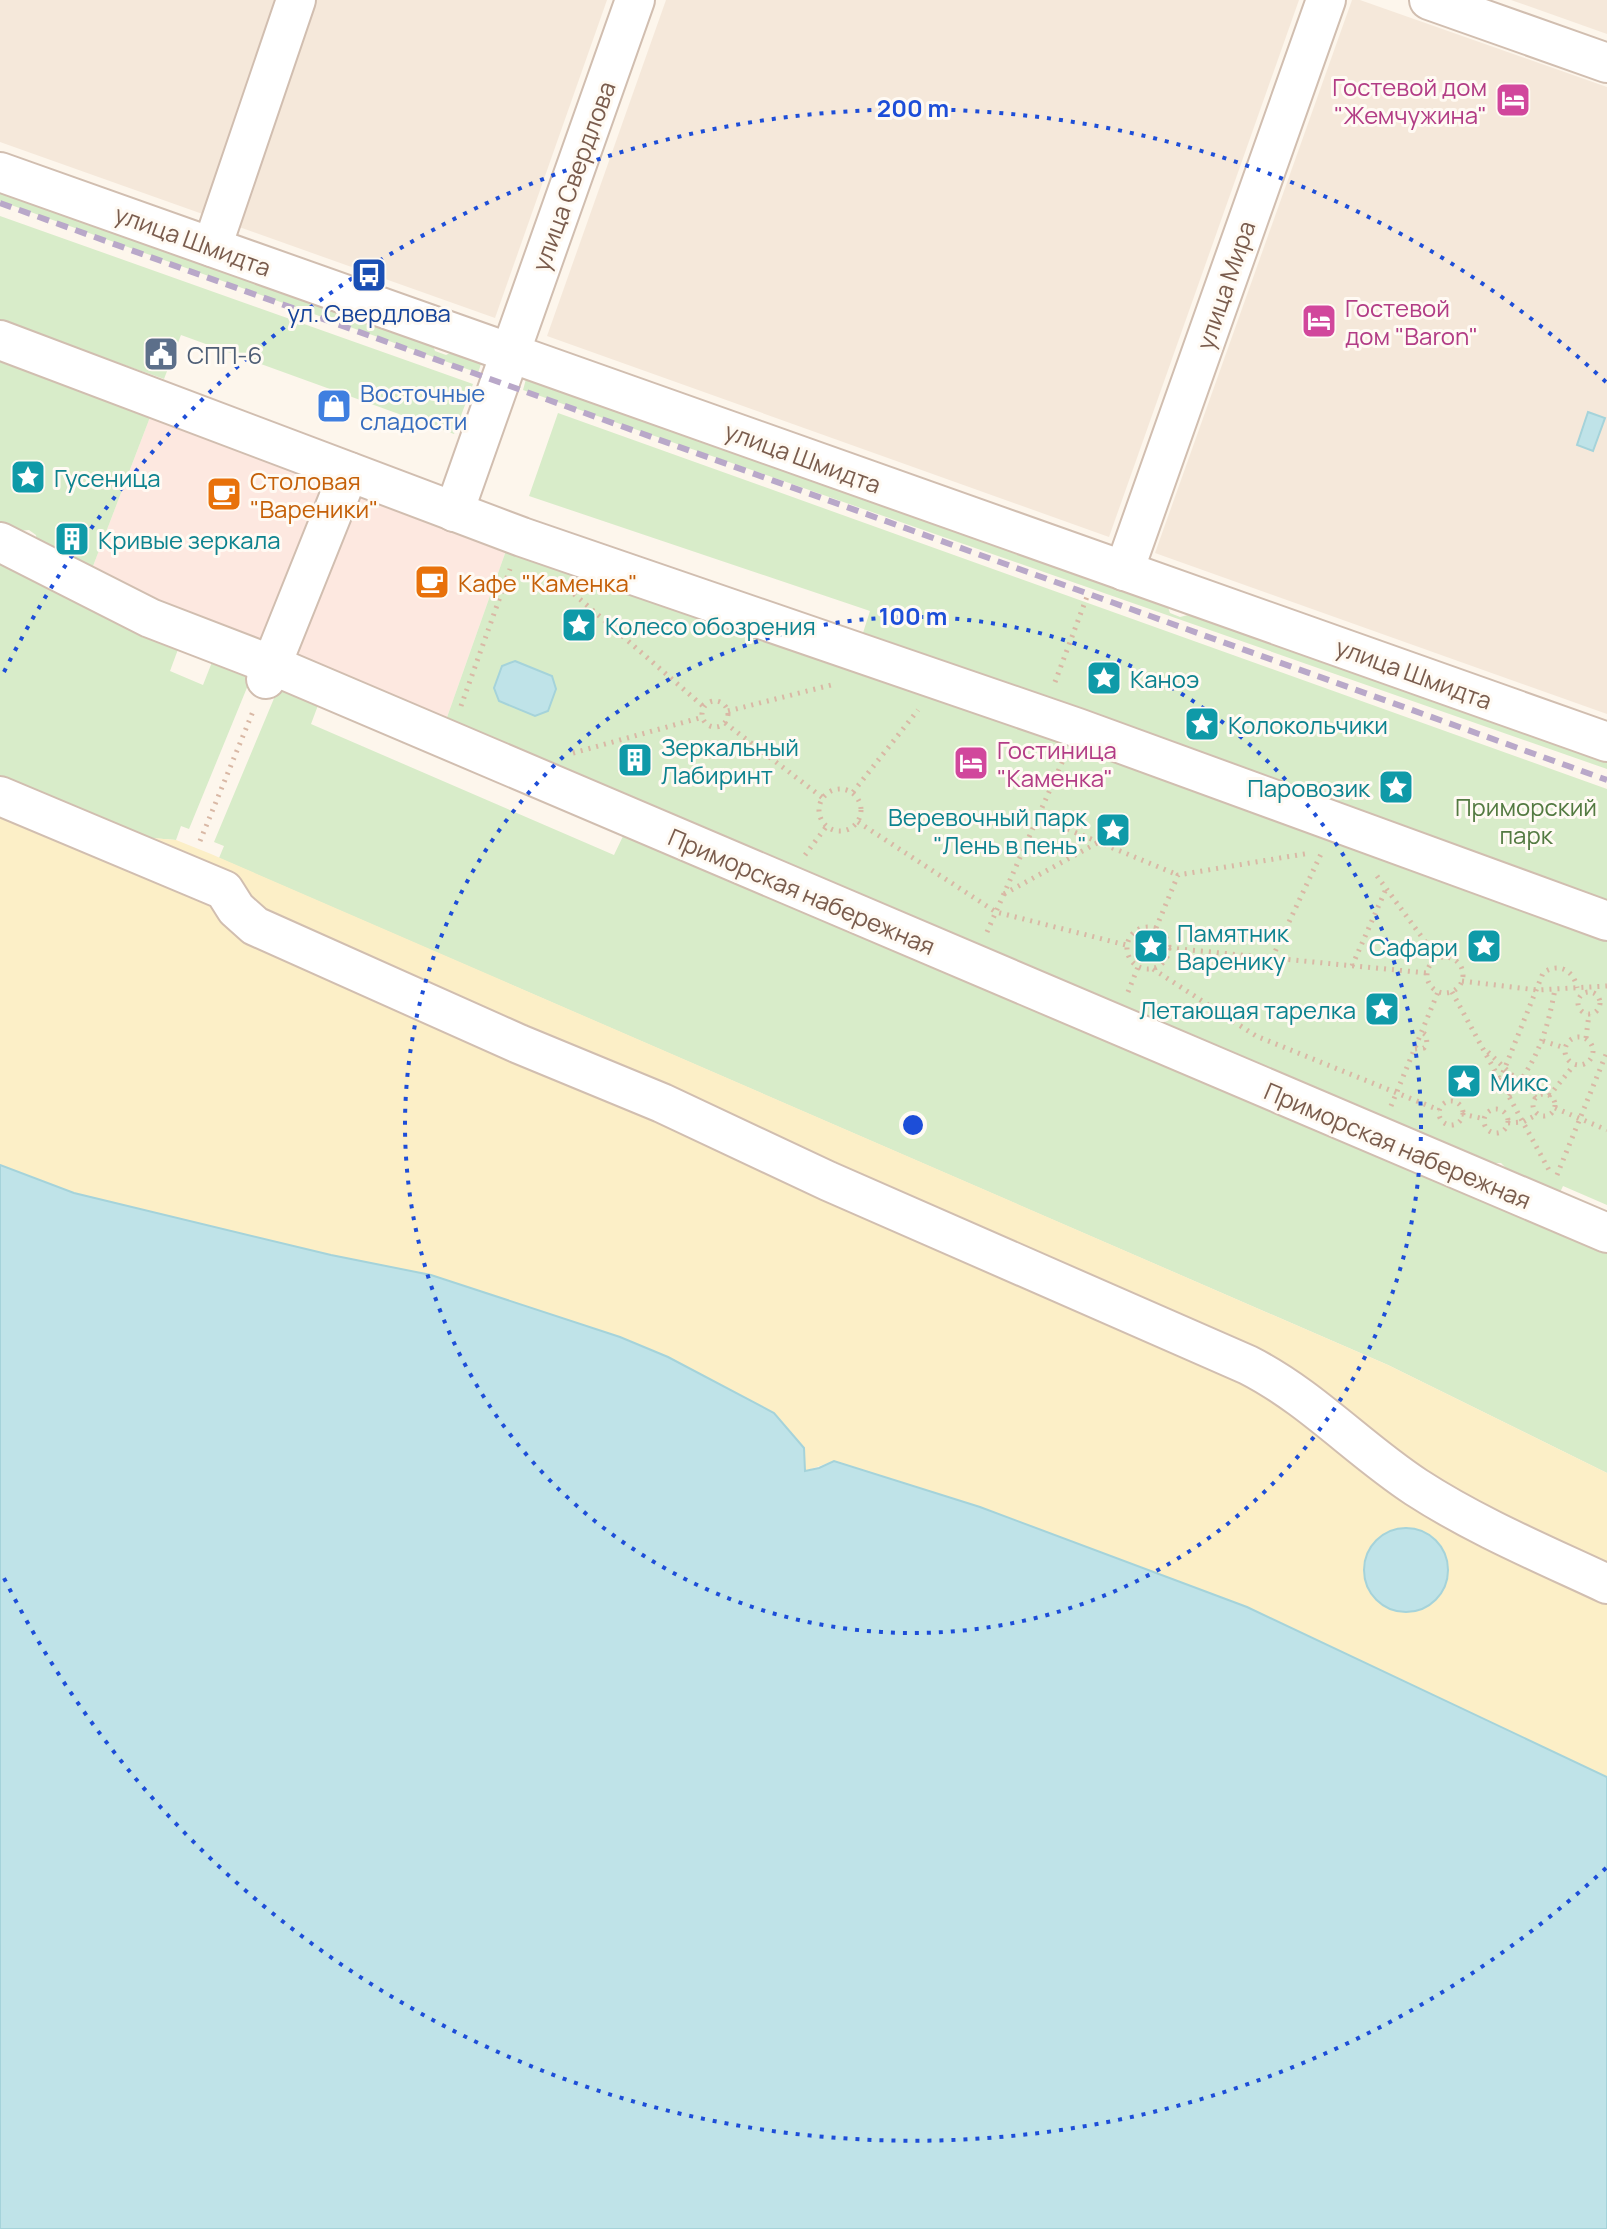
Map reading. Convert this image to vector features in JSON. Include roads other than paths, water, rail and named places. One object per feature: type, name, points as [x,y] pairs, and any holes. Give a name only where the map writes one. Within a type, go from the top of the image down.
[{"type":"street","points":[[212,247],[296,0]]},
{"type":"street","name":"улица Свердлова","points":[[454,512],[635,0]]},
{"type":"street","name":"улица Мира","points":[[1107,579],[1326,0]]},
{"type":"street","points":[[1429,0],[1607,63]]},
{"type":"street","name":"улица Шмидта","points":[[0,172],[510,353],[1107,579],[1607,742]]},
{"type":"street","points":[[0,340],[522,537],[1078,728],[1607,921]]},
{"type":"street","points":[[269,672],[349,472]]},
{"type":"street","name":"Приморская набережная","points":[[0,542],[150,618],[269,672],[449,741],[1607,1233]]},
{"type":"street","points":[[0,796],[224,890],[236,909],[255,926],[519,1044],[662,1103],[828,1181],[1248,1365],[1302,1397],[1414,1486],[1493,1530],[1607,1584]]},
{"type":"water","points":[[1588,412],[1605,418],[1593,451],[1577,445]]},
{"type":"water","points":[[515,661],[552,676],[556,689],[548,711],[535,716],[499,701],[494,688],[502,666]]},
{"type":"water","points":[[0,1165],[74,1193],[331,1255],[431,1275],[620,1337],[668,1357],[774,1413],[804,1448],[805,1471],[834,1461],[980,1507],[1247,1607],[1607,1777],[1607,2229],[0,2229]]},
{"type":"water","points":[[1398,1528],[1414,1528],[1430,1535],[1441,1546],[1448,1570],[1445,1586],[1436,1600],[1414,1612],[1398,1612],[1382,1605],[1371,1594],[1364,1578],[1364,1562],[1371,1546],[1382,1535]]},
{"type":"railway","points":[[0,203],[1607,780]]},
{"type":"place","name":"Гостевой дом \"Жемчужина\"","points":[[1513,100]]},
{"type":"place","name":"ул. Свердлова","points":[[369,275]]},
{"type":"place","name":"Гостевой дом \"Baron\"","points":[[1319,321]]},
{"type":"place","name":"СПП-6","points":[[161,354]]},
{"type":"place","name":"Восточные сладости","points":[[334,406]]},
{"type":"place","name":"Гусеница","points":[[28,477]]},
{"type":"place","name":"Столовая \"Вареники\"","points":[[224,494]]},
{"type":"place","name":"Кривые зеркала","points":[[72,539]]},
{"type":"place","name":"Кафе \"Каменка\"","points":[[432,582]]},
{"type":"place","name":"Колесо обозрения","points":[[579,625]]},
{"type":"place","name":"Каноэ","points":[[1104,678]]},
{"type":"place","name":"Колокольчики","points":[[1202,724]]},
{"type":"place","name":"Зеркальный Лабиринт","points":[[635,760]]},
{"type":"place","name":"Гостиница \"Каменка\"","points":[[971,763]]},
{"type":"place","name":"Паровозик","points":[[1396,787]]},
{"type":"place","name":"Веревочный парк \"Лень в пень\"","points":[[1113,830]]},
{"type":"place","name":"Памятник Варенику","points":[[1151,946]]},
{"type":"place","name":"Сафари","points":[[1484,946]]},
{"type":"place","name":"Летающая тарелка","points":[[1382,1009]]},
{"type":"place","name":"Микс","points":[[1464,1081]]},
{"type":"park label","name":"Приморский парк","points":[[1526,820]]}]
